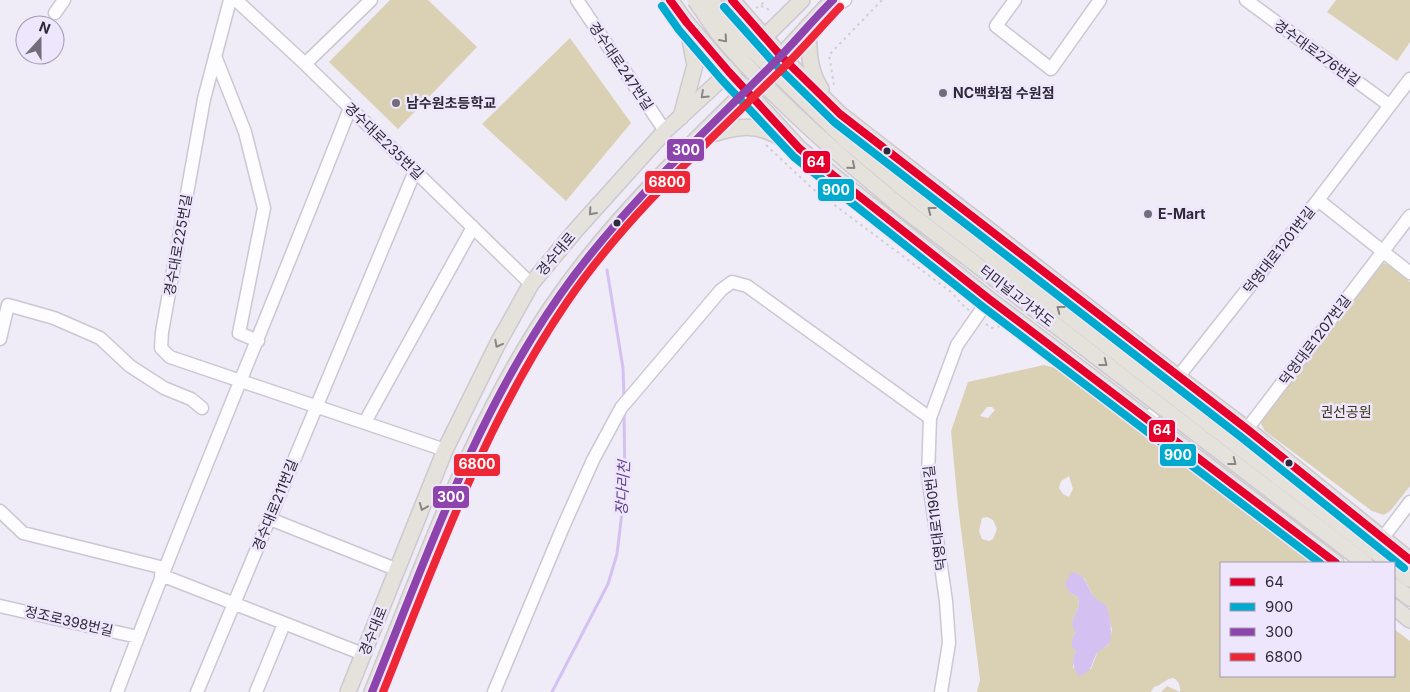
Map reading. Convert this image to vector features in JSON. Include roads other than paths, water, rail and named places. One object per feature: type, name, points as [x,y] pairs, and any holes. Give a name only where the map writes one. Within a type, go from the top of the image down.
[{"type":"main road","points":[[670,0],[729,72],[800,149]]},
{"type":"main road","name":"터미널고가차도","points":[[695,0],[721,36],[772,91],[838,154],[900,206],[1363,562]]},
{"type":"main road","name":"터미널고가차도","points":[[711,0],[731,29],[783,80],[847,141],[903,188],[1389,562]]},
{"type":"main road","points":[[732,0],[781,56],[834,100],[1178,377],[1247,429],[1410,560]]},
{"type":"main road","points":[[783,0],[801,1]]},
{"type":"main road","name":"경수대로","points":[[372,692],[467,458],[518,362],[559,296],[606,235],[697,138],[781,56],[833,0]]},
{"type":"main road","name":"경수대로","points":[[348,692],[446,450],[498,345],[531,284],[575,231],[665,131],[729,72],[801,1]]},
{"type":"main road","points":[[681,117],[695,65],[687,23]]},
{"type":"main road","points":[[808,26],[809,56],[814,78],[834,100]]},
{"type":"main road","points":[[697,138],[746,125],[773,132],[800,149],[989,299],[1335,562]]},
{"type":"main road","points":[[1395,567],[1410,579]]},
{"type":"main road","points":[[1395,587],[1410,598]]},
{"type":"main road","points":[[1395,608],[1410,620]]},
{"type":"street","points":[[55,13],[64,0]]},
{"type":"street","name":"경수대로225번길","points":[[230,0],[204,99],[162,332],[161,348],[170,357],[446,450]]},
{"type":"street","name":"경수대로235번길","points":[[236,0],[305,64],[531,284]]},
{"type":"street","points":[[305,64],[370,0]]},
{"type":"street","name":"경수대로247번길","points":[[576,0],[665,131]]},
{"type":"street","points":[[820,14],[844,0]]},
{"type":"street","points":[[1015,0],[996,26],[1051,69],[1100,0]]},
{"type":"street","name":"경수대로276번길","points":[[1246,0],[1389,105]]},
{"type":"street","points":[[215,56],[245,132],[264,208],[239,334],[258,342]]},
{"type":"street","name":"덕영대로1201번길","points":[[1148,420],[1178,377],[1318,200],[1410,79]]},
{"type":"street","points":[[117,692],[163,571],[258,342],[350,108]]},
{"type":"street","points":[[316,406],[415,171]]},
{"type":"street","points":[[1318,200],[1410,273]]},
{"type":"street","name":"덕영대로1207번길","points":[[1247,429],[1410,216]]},
{"type":"street","points":[[365,422],[473,227]]},
{"type":"street","points":[[494,692],[563,527],[593,460],[621,408],[720,290],[732,282],[747,286],[930,418]]},
{"type":"street","name":"덕영대로1190번길","points":[[941,692],[949,643],[946,601],[928,476],[930,418],[957,345],[989,299]]},
{"type":"street","points":[[0,339],[8,305],[54,318],[100,338],[130,366],[164,388],[191,399],[202,408]]},
{"type":"street","name":"경수대로211번길","points":[[197,692],[316,406]]},
{"type":"street","points":[[1382,539],[1410,502]]},
{"type":"street","points":[[0,511],[23,534],[163,571],[235,604],[363,654]]},
{"type":"street","points":[[270,519],[398,570]]},
{"type":"street","name":"정조로398번길","points":[[0,606],[138,637]]},
{"type":"street","points":[[256,692],[284,624]]},
{"type":"waterway","name":"장다리천","points":[[607,270],[623,368],[624,398]]},
{"type":"waterway","name":"장다리천","points":[[552,692],[608,584],[617,554],[625,487],[624,412]]},
{"type":"place","name":"NC백화점 수원점","points":[[943,93]]},
{"type":"place","name":"남수원초등학교","points":[[396,103]]},
{"type":"place","name":"E-Mart","points":[[1148,214]]},
{"type":"park label","name":"권선공원","points":[[1346,412]]}]
